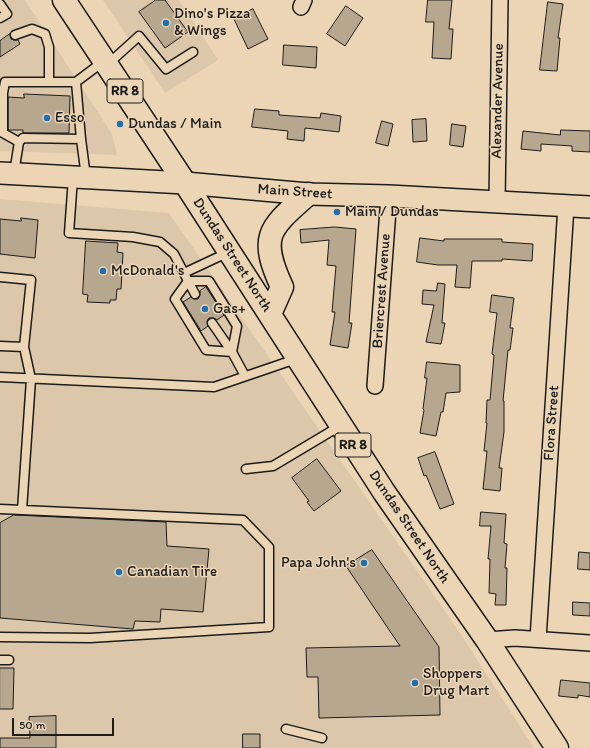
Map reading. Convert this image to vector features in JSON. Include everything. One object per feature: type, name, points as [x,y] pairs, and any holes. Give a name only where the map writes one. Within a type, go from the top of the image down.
[{"type":"main road","name":"RR 8","points":[[64,0],[185,182]]},
{"type":"main road","name":"Main Street","points":[[7,173],[185,182],[308,194],[390,196],[590,207]]},
{"type":"main road","name":"Dundas Street North","points":[[185,182],[340,426],[388,499],[487,640],[557,748]]},
{"type":"main road","points":[[270,314],[282,287],[273,268],[270,256],[270,238],[278,222],[308,194]]},
{"type":"street","name":"Alexander Avenue","points":[[497,202],[500,0]]},
{"type":"street","name":"Briercrest Avenue","points":[[375,386],[390,196]]},
{"type":"street","name":"Flora Street","points":[[538,639],[566,206]]},
{"type":"street","points":[[487,640],[515,638],[590,643]]},
{"type":"lane","points":[[0,4],[7,14],[0,18]]},
{"type":"lane","points":[[15,35],[32,29],[46,34],[49,47],[49,82]]},
{"type":"lane","points":[[19,142],[3,133],[2,82],[76,82],[106,63],[139,36],[166,69],[193,52]]},
{"type":"lane","points":[[76,82],[80,139],[80,177],[69,232],[133,237],[160,242],[174,254],[195,294]]},
{"type":"lane","points":[[7,173],[19,142],[23,138],[80,139]]},
{"type":"lane","points":[[230,252],[186,277],[175,299],[206,350],[232,352]]},
{"type":"lane","points":[[186,277],[209,281],[237,326],[232,352]]},
{"type":"lane","points":[[0,278],[31,280],[24,347],[31,378],[22,510]]},
{"type":"lane","points":[[212,323],[232,352],[245,376]]},
{"type":"lane","points":[[0,346],[24,347]]},
{"type":"lane","points":[[0,377],[214,387],[298,358]]},
{"type":"lane","points":[[246,469],[273,466],[340,426]]},
{"type":"lane","points":[[0,509],[243,520],[269,547],[269,627],[90,638],[0,637]]},
{"type":"lane","points":[[0,660],[9,660]]},
{"type":"lane","points":[[286,729],[322,738]]},
{"type":"shaded area","points":[[0,0],[25,0],[112,134],[117,155],[0,151]]},
{"type":"shaded area","points":[[103,0],[179,0],[218,60],[165,93]]},
{"type":"shaded area","points":[[0,199],[169,213],[460,633],[534,748],[0,748]]},
{"type":"building","points":[[156,0],[165,0],[188,32],[165,48],[139,12]]},
{"type":"building","points":[[428,0],[452,0],[449,29],[453,29],[451,59],[432,58],[434,22],[426,22]]},
{"type":"building","points":[[548,2],[563,4],[558,38],[560,38],[557,71],[540,70]]},
{"type":"building","points":[[346,6],[363,18],[345,46],[327,34]]},
{"type":"building","points":[[253,9],[268,39],[248,49],[234,19]]},
{"type":"building","points":[[10,34],[11,39],[18,40],[20,44],[0,57],[0,41]]},
{"type":"building","points":[[284,45],[317,47],[316,68],[283,65]]},
{"type":"building","points":[[24,94],[70,96],[69,133],[23,133],[23,130],[8,130],[8,97],[24,98]]},
{"type":"building","points":[[255,109],[279,111],[279,115],[320,118],[321,113],[341,116],[339,132],[305,128],[304,141],[287,139],[288,131],[252,127]]},
{"type":"building","points":[[426,119],[427,141],[413,142],[412,120]]},
{"type":"building","points":[[382,121],[393,124],[388,146],[376,143]]},
{"type":"building","points":[[452,124],[466,126],[463,147],[450,145]]},
{"type":"building","points":[[561,130],[590,131],[590,152],[572,151],[572,146],[541,144],[541,151],[521,149],[523,131],[560,135]]},
{"type":"building","points":[[21,218],[38,220],[35,258],[0,254],[0,219],[21,221]]},
{"type":"building","points":[[335,227],[356,229],[349,323],[352,323],[348,348],[330,345],[335,312],[332,312],[336,266],[327,265],[329,240],[301,243],[300,230]]},
{"type":"building","points":[[420,238],[444,241],[444,239],[502,239],[502,242],[533,244],[532,261],[502,259],[502,261],[472,261],[470,288],[455,287],[457,265],[438,265],[417,262]]},
{"type":"building","name":"McDonald's","points":[[86,241],[118,243],[117,252],[123,253],[121,289],[117,289],[116,300],[110,300],[110,303],[87,302],[88,295],[83,294]]},
{"type":"building","points":[[438,283],[445,284],[442,323],[445,323],[441,344],[426,342],[434,305],[422,304],[423,290],[436,291]]},
{"type":"building","points":[[206,287],[224,315],[217,320],[214,318],[209,318],[207,321],[208,326],[201,331],[183,302],[191,297],[198,299],[200,291]]},
{"type":"building","points":[[492,295],[514,298],[510,328],[513,328],[510,350],[508,350],[503,401],[504,432],[499,468],[502,468],[500,491],[483,489],[487,451],[484,451],[487,423],[487,400],[490,400],[494,355],[492,354],[497,313],[490,312]]},
{"type":"building","points":[[427,362],[460,365],[460,392],[446,393],[443,412],[441,412],[436,436],[420,433],[424,410]]},
{"type":"building","points":[[435,452],[454,504],[440,509],[426,475],[424,476],[418,458]]},
{"type":"building","points":[[317,459],[341,491],[314,511],[307,502],[309,501],[292,478]]},
{"type":"building","points":[[481,512],[506,514],[504,543],[507,544],[505,568],[507,568],[506,605],[495,605],[496,594],[489,593],[490,559],[488,559],[491,526],[480,526]]},
{"type":"building","points":[[14,515],[166,522],[167,546],[209,549],[203,612],[161,609],[160,622],[135,621],[133,629],[0,618],[0,523]]},
{"type":"building","points":[[372,550],[439,647],[440,715],[319,718],[318,677],[307,677],[306,648],[400,646],[346,566]]},
{"type":"building","points":[[579,552],[590,553],[590,570],[578,569]]},
{"type":"building","points":[[573,602],[590,603],[590,616],[573,615]]},
{"type":"building","points":[[0,668],[14,668],[13,709],[0,709]]},
{"type":"building","points":[[561,680],[590,683],[590,697],[578,695],[578,698],[559,696]]},
{"type":"building","points":[[56,716],[56,748],[0,748],[0,738],[30,738],[29,717]]},
{"type":"building","points":[[243,734],[260,734],[260,748],[243,748]]},
{"type":"place","name":"Dino's Pizza & Wings","points":[[166,23]]},
{"type":"place","name":"Esso","points":[[47,118]]},
{"type":"place","name":"Dundas / Main","points":[[120,124]]},
{"type":"place","name":"Main / Dundas","points":[[337,212]]},
{"type":"place","name":"McDonald's","points":[[103,271]]},
{"type":"place","name":"Gas+","points":[[205,309]]},
{"type":"place","name":"Papa John's","points":[[364,563]]},
{"type":"place","name":"Canadian Tire","points":[[119,572]]},
{"type":"place","name":"Shoppers Drug Mart","points":[[415,683]]}]
